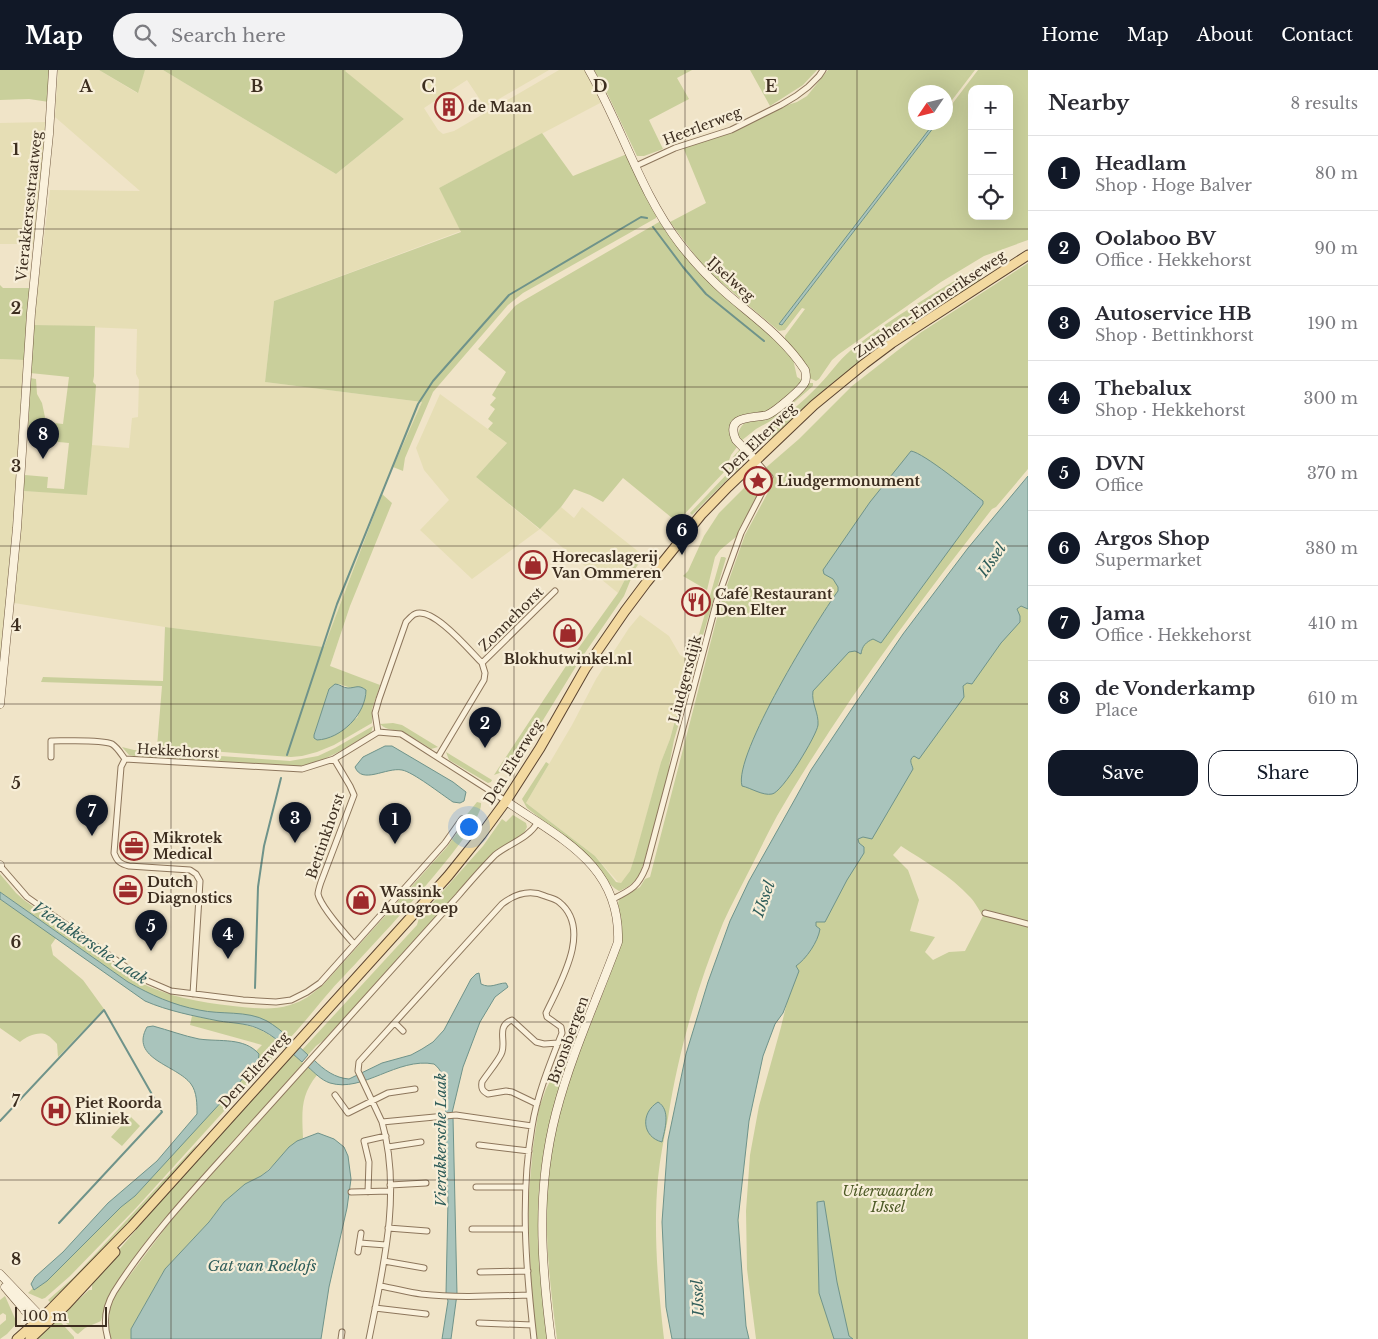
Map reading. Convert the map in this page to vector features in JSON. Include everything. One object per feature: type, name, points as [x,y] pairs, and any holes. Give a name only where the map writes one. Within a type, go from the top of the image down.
[{"type":"main road","name":"Zutphen-Emmerikseweg","points":[[824,397],[892,344],[1028,255]]},
{"type":"main road","name":"Den Elterweg","points":[[30,1339],[41,1323],[448,876],[506,801],[540,748],[585,669],[646,583],[701,515],[824,397]]},
{"type":"main road","name":"Den Elterweg","points":[[17,1339],[41,1323]]},
{"type":"street","name":"Vierakkersestraatweg","points":[[0,704],[17,528],[31,313],[49,134],[53,70]]},
{"type":"street","name":"IJselweg","points":[[589,70],[662,217],[696,264],[726,293],[772,331],[785,344],[805,370],[806,378],[804,384],[771,413],[744,418],[734,427],[736,440],[756,461]]},
{"type":"street","name":"Heerlerweg","points":[[636,166],[675,148],[731,130],[773,109],[796,96],[819,76],[823,70]]},
{"type":"street","name":"Liudgersdijk","points":[[613,899],[634,888],[642,878],[646,867],[717,600],[741,533],[770,477],[756,461]]},
{"type":"street","name":"Zonnehorst","points":[[482,663],[555,591]]},
{"type":"street","name":"Zonnehorst","points":[[378,732],[375,713],[406,622],[414,614],[425,613],[438,620],[482,663],[485,673],[484,680],[438,757]]},
{"type":"street","points":[[378,732],[401,734],[506,801]]},
{"type":"street","name":"Hekkehorst","points":[[193,994],[200,881],[196,874],[190,870],[128,866],[121,864],[117,860],[114,853],[121,767],[125,760],[192,762],[292,770],[302,769],[334,759],[378,732]]},
{"type":"street","points":[[51,757],[51,740],[108,743],[119,750],[125,760]]},
{"type":"street","name":"Bettinkhorst","points":[[334,759],[354,795],[320,882],[318,894],[323,905],[354,944]]},
{"type":"street","name":"Bronsbergen","points":[[506,801],[538,822],[590,863],[605,882],[613,899],[617,918],[618,942],[574,1057],[556,1112],[544,1183],[542,1247],[545,1294],[551,1339]]},
{"type":"street","points":[[0,866],[28,897],[143,979],[171,991],[268,1002],[291,1000],[320,983],[445,843],[462,819]]},
{"type":"street","points":[[108,1339],[104,1326],[105,1317],[114,1293],[153,1239],[196,1188],[458,896],[497,854],[533,831],[538,822]]},
{"type":"street","name":"Bronsbergen","points":[[369,1339],[384,1262],[390,1185],[386,1136],[382,1122],[358,1072],[358,1062],[395,1024],[502,904],[519,894],[540,893],[559,902],[569,914],[575,930],[573,947],[562,982],[546,1013],[548,1017],[563,1029],[537,1104],[532,1126],[525,1187],[525,1229],[534,1339]]},
{"type":"street","points":[[985,913],[1028,924]]},
{"type":"street","name":"Bronsbergen","points":[[537,1104],[512,1092],[488,1094],[484,1092],[482,1082],[502,1051],[503,1027],[507,1022],[512,1020],[536,1042],[544,1044],[558,1043]]},
{"type":"street","points":[[395,1024],[403,1030]]},
{"type":"street","points":[[334,1095],[348,1113],[372,1100],[394,1092],[415,1089]]},
{"type":"street","points":[[382,1122],[456,1115],[532,1126]]},
{"type":"street","points":[[368,1192],[369,1162],[364,1142],[386,1136]]},
{"type":"street","points":[[388,1147],[421,1142]]},
{"type":"street","points":[[479,1145],[529,1150]]},
{"type":"street","points":[[390,1185],[426,1183]]},
{"type":"street","points":[[476,1187],[525,1187]]},
{"type":"street","points":[[350,1192],[390,1191]]},
{"type":"street","points":[[388,1228],[426,1231]]},
{"type":"street","points":[[472,1229],[525,1229]]},
{"type":"street","points":[[358,1252],[361,1233]]},
{"type":"street","points":[[360,1243],[386,1245]]},
{"type":"street","points":[[384,1262],[424,1268]]},
{"type":"street","points":[[480,1272],[528,1271]]},
{"type":"street","points":[[0,1274],[41,1323]]},
{"type":"street","points":[[0,1280],[41,1323]]},
{"type":"street","points":[[380,1286],[421,1294],[460,1296],[529,1295]]},
{"type":"street","points":[[375,1308],[426,1314]]},
{"type":"street","points":[[479,1323],[532,1325]]},
{"type":"street","points":[[341,1339],[342,1332]]},
{"type":"shaded area","points":[[58,70],[99,70],[137,93],[145,70],[163,70],[336,174],[404,119],[344,71],[346,70],[549,70],[485,107],[467,80],[424,108],[438,130],[443,134],[454,131],[559,70],[586,70],[602,102],[439,188],[461,231],[274,301],[265,382],[422,402],[383,490],[324,647],[165,627],[14,603],[23,491],[87,494],[92,445],[129,448],[132,418],[138,417],[139,380],[136,374],[137,329],[33,325],[50,190],[140,191],[55,117]]},
{"type":"shaded area","points":[[48,122],[36,244],[0,244],[0,123]]},
{"type":"shaded area","points":[[0,359],[25,360],[20,453],[0,682]]},
{"type":"shaded area","points":[[440,394],[507,443],[476,477],[539,529],[561,507],[574,518],[582,507],[639,552],[618,593],[540,529],[472,579],[420,530],[449,500],[424,470],[416,448]]},
{"type":"shaded area","points":[[640,615],[669,636],[680,655],[691,661],[638,847],[630,871],[625,879],[619,883],[595,856],[526,803],[572,725],[596,679],[629,628]]},
{"type":"green space","points":[[0,70],[51,70],[49,102],[29,99],[0,100]]},
{"type":"green space","points":[[99,70],[145,70],[138,93]]},
{"type":"green space","points":[[163,70],[346,70],[404,119],[336,174]]},
{"type":"green space","points":[[594,70],[692,70],[677,78],[689,99],[649,120],[663,149],[644,156],[637,156]]},
{"type":"green space","points":[[750,70],[817,70],[803,85],[770,106]]},
{"type":"green space","points":[[828,70],[975,70],[953,99],[953,85],[908,85],[908,130],[929,130],[780,324],[782,325],[932,130],[953,130],[953,103],[978,70],[1028,70],[1028,240],[984,256],[941,282],[839,354],[816,381],[809,378],[785,339],[785,336],[805,309],[802,308],[785,330],[779,331],[717,279],[700,262],[670,222],[706,203],[683,147],[775,109],[797,102],[807,96]]},
{"type":"green space","points":[[542,133],[573,176],[627,154],[657,215],[656,218],[523,293],[508,305],[433,392],[405,458],[403,471],[393,467],[422,402],[265,382],[274,301],[461,232],[439,188]]},
{"type":"green space","points":[[661,222],[682,251],[775,337],[793,359],[797,377],[802,380],[795,389],[771,410],[743,415],[735,420],[732,439],[737,447],[731,455],[725,471],[677,522],[623,478],[603,502],[574,489],[561,507],[540,529],[476,477],[507,443],[488,429],[493,423],[488,419],[495,409],[490,405],[496,398],[492,395],[506,372],[478,349],[515,306]]},
{"type":"green space","points":[[988,261],[979,281],[875,351],[831,385],[769,440],[762,432],[800,404],[846,355],[866,338],[917,303]]},
{"type":"green space","points":[[1028,263],[1028,469],[996,507],[992,509],[935,583],[879,659],[826,736],[770,829],[726,916],[705,970],[677,1069],[658,1178],[656,1238],[664,1339],[557,1339],[548,1254],[547,1197],[553,1141],[559,1113],[572,1071],[620,946],[619,899],[640,887],[645,879],[650,877],[721,602],[745,535],[773,483],[766,480],[737,536],[720,550],[715,557],[707,590],[683,576],[688,571],[704,536],[719,513],[754,478],[799,439],[852,386],[920,333]]},
{"type":"green space","points":[[0,285],[3,288],[31,288],[25,360],[0,359]]},
{"type":"green space","points":[[33,325],[95,326],[93,382],[96,385],[87,495],[23,491],[25,475],[48,477],[47,488],[64,489],[69,443],[28,439],[30,378],[36,379],[37,394],[42,403],[46,422],[63,424],[69,377],[30,373]]},
{"type":"green space","points":[[809,383],[813,383],[813,386],[776,418],[756,429],[741,441],[738,434],[744,424],[765,419],[779,412]]},
{"type":"green space","points":[[740,449],[743,455],[739,468],[692,515],[690,513],[727,474],[733,457]]},
{"type":"green space","points":[[382,494],[392,503],[350,606],[330,666],[380,685],[372,709],[372,723],[334,745],[317,752],[291,757],[157,747],[162,686],[41,682],[43,677],[163,681],[165,627],[324,647]],"holes":[[[339,684],[366,693],[357,718],[314,735],[329,689]]]},
{"type":"green space","points":[[639,552],[644,556],[635,569],[624,596],[578,663],[537,730],[505,771],[494,775],[570,660],[618,593]]},
{"type":"green space","points":[[721,557],[726,558],[700,645],[696,645]]},
{"type":"green space","name":"Uiterwaarden IJssel","points":[[1028,594],[1028,1339],[756,1339],[747,1269],[746,1211],[750,1155],[759,1106],[796,965],[814,924],[857,838],[911,757]],"holes":[[[901,846],[937,869],[963,889],[983,916],[965,951],[949,952],[933,960],[925,952],[935,937],[910,931],[919,900],[908,870],[893,855]]]},
{"type":"green space","points":[[696,659],[696,665],[674,740],[669,766],[671,768],[641,872],[632,884],[619,891],[607,881],[590,858],[527,808],[522,799],[546,762],[549,764],[526,803],[595,856],[616,882],[621,883],[630,871],[661,762],[670,739],[691,661]]},
{"type":"green space","points":[[393,723],[402,725],[438,747],[431,749],[403,732],[388,729],[380,724]]},
{"type":"green space","points":[[373,726],[371,733],[334,754],[315,762],[295,767],[134,756],[129,755],[122,747],[134,750],[290,761],[318,756]]},
{"type":"green space","points":[[446,752],[492,780],[491,782],[488,783],[449,760]]},
{"type":"green space","points":[[477,802],[481,803],[477,817],[442,866],[391,926],[332,989],[290,1038],[266,1021],[253,1016],[200,1011],[159,999],[128,982],[0,892],[0,874],[24,900],[137,981],[149,987],[172,995],[208,1003],[254,1008],[283,1007],[304,999],[323,985],[447,847],[466,820],[464,818]]},
{"type":"green space","points":[[513,815],[526,823],[527,827],[524,833],[504,846],[324,1040],[308,1055],[302,1050],[417,925],[419,918],[483,846],[502,819],[506,822]]},
{"type":"green space","points":[[0,899],[56,938],[51,945],[53,955],[83,980],[104,1009],[58,1057],[57,1044],[47,1035],[33,1035],[20,1042],[0,1028]]},
{"type":"green space","points":[[192,1016],[229,1021],[252,1027],[263,1031],[283,1046],[136,1208],[70,1276],[45,1298],[42,1299],[28,1293],[33,1288],[34,1290],[47,1281],[121,1207],[135,1196],[259,1054],[256,1051],[262,1045],[190,1025]]},
{"type":"green space","points":[[576,1032],[577,1036],[551,1120],[541,1172],[538,1235],[548,1339],[536,1339],[532,1304],[528,1204],[533,1147],[539,1108],[546,1089]]},
{"type":"green space","points":[[293,1054],[304,1064],[203,1176],[107,1301],[101,1321],[85,1328],[78,1334],[76,1333],[60,1317],[89,1290],[92,1290],[92,1285],[100,1272],[172,1188]]},
{"type":"green space","points":[[308,1067],[317,1075],[311,1083],[303,1105],[303,1138],[289,1147],[277,1162],[261,1176],[245,1184],[224,1202],[209,1222],[165,1269],[131,1329],[131,1339],[109,1339],[108,1328],[111,1301],[121,1287],[173,1218]]},
{"type":"green space","points":[[130,1116],[140,1126],[122,1146],[111,1137]]},
{"type":"green space","points":[[197,1144],[190,1157],[137,1217],[51,1303],[48,1300],[74,1277]]},
{"type":"green space","points":[[5,1296],[17,1323],[0,1339],[0,1325],[6,1320],[6,1315],[3,1313],[0,1315],[0,1300]]},
{"type":"green space","points":[[56,1317],[74,1339],[33,1339]]},
{"type":"water","points":[[929,130],[932,130],[782,325],[779,324]]},
{"type":"water","points":[[911,451],[926,458],[947,473],[983,501],[983,504],[881,643],[873,639],[868,641],[861,654],[855,651],[849,652],[813,691],[818,725],[806,751],[783,784],[772,794],[761,793],[742,786],[743,770],[750,747],[763,718],[796,657],[838,591],[838,587],[833,579],[824,574],[823,570],[870,502]]},
{"type":"water","name":"IJssel","points":[[1028,476],[1028,609],[1021,606],[1017,609],[1020,622],[1001,643],[972,684],[967,683],[963,686],[964,697],[919,759],[914,756],[911,759],[913,769],[872,839],[863,837],[858,839],[859,843],[864,847],[864,853],[847,880],[825,922],[816,922],[816,926],[820,929],[817,939],[807,955],[796,966],[799,971],[783,1013],[775,1024],[763,1056],[749,1121],[738,1220],[746,1326],[749,1339],[672,1339],[666,1307],[662,1222],[668,1140],[686,1054],[708,982],[730,921],[749,881],[811,770],[853,707],[903,634],[968,548]]},
{"type":"water","points":[[335,684],[346,688],[363,688],[366,690],[365,699],[362,708],[351,724],[335,735],[317,740],[314,738],[314,735],[329,689]]},
{"type":"water","points":[[385,746],[392,746],[453,782],[466,792],[464,801],[460,803],[453,802],[420,779],[402,770],[369,775],[363,775],[358,772],[355,767],[363,757]]},
{"type":"water","points":[[0,892],[137,987],[162,999],[189,1008],[251,1015],[267,1021],[278,1028],[308,1055],[302,1062],[264,1031],[252,1026],[191,1015],[145,1001],[0,899]]},
{"type":"water","points":[[479,973],[481,984],[491,986],[506,983],[508,987],[495,997],[480,1022],[463,1067],[452,1113],[446,1113],[444,1081],[442,1074],[434,1064],[420,1063],[407,1065],[368,1080],[342,1085],[327,1082],[308,1067],[314,1060],[330,1073],[349,1079],[382,1063],[411,1055],[422,1049],[433,1042],[444,1030],[471,979]]},
{"type":"water","points":[[153,1026],[199,1039],[231,1041],[246,1045],[259,1054],[258,1062],[135,1196],[121,1207],[47,1281],[34,1290],[31,1284],[35,1277],[63,1252],[108,1203],[157,1161],[197,1114],[196,1094],[191,1084],[184,1077],[149,1054],[144,1047],[143,1038],[147,1027]]},
{"type":"water","points":[[658,1102],[662,1105],[666,1115],[662,1142],[650,1135],[646,1124],[648,1112]]},
{"type":"water","points":[[445,1117],[453,1117],[457,1294],[451,1339],[442,1339],[448,1301],[446,1294],[448,1201]]},
{"type":"water","name":"Gat van Roelofs","points":[[318,1133],[334,1139],[344,1147],[348,1156],[351,1179],[347,1208],[329,1287],[321,1339],[131,1339],[131,1329],[165,1269],[209,1222],[224,1202],[245,1184],[269,1170],[289,1147],[297,1141]]},
{"type":"water","points":[[824,1201],[837,1282],[849,1336],[853,1339],[834,1339],[819,1293],[817,1202]]},
{"type":"waterway","points":[[287,755],[337,604],[418,404],[433,381],[509,295],[641,217],[647,218]]},
{"type":"waterway","points":[[653,227],[706,294],[764,341]]},
{"type":"waterway","points":[[255,988],[258,887],[264,846],[281,778]]},
{"type":"waterway","points":[[0,1121],[104,1010],[162,1112],[59,1223]]},
{"type":"place","name":"de Maan","points":[[449,107]]},
{"type":"place","name":"de Vonderkamp","points":[[43,459]]},
{"type":"place","name":"Liudgermonument","points":[[758,481]]},
{"type":"place","name":"Argos Shop","points":[[682,555]]},
{"type":"place","name":"Horecaslagerij Van Ommeren","points":[[533,565]]},
{"type":"place","name":"Café Restaurant Den Elter","points":[[696,602]]},
{"type":"place","name":"Blokhutwinkel.nl","points":[[568,633]]},
{"type":"place","name":"Oolaboo BV","points":[[485,748]]},
{"type":"place","name":"Jama","points":[[92,836]]},
{"type":"place","name":"Autoservice HB","points":[[295,843]]},
{"type":"place","name":"Headlam","points":[[395,844]]},
{"type":"place","name":"Mikrotek Medical","points":[[134,846]]},
{"type":"place","name":"Dutch Diagnostics","points":[[128,890]]},
{"type":"place","name":"Wassink Autogroep","points":[[361,900]]},
{"type":"place","name":"DVN","points":[[151,951]]},
{"type":"place","name":"Thebalux","points":[[228,959]]},
{"type":"place","name":"Piet Roorda Kliniek","points":[[56,1111]]},
{"type":"water label","name":"Vierakkersche Laak","points":[[90,943]]},
{"type":"water label","name":"Vierakkersche Laak","points":[[441,1140]]}]
